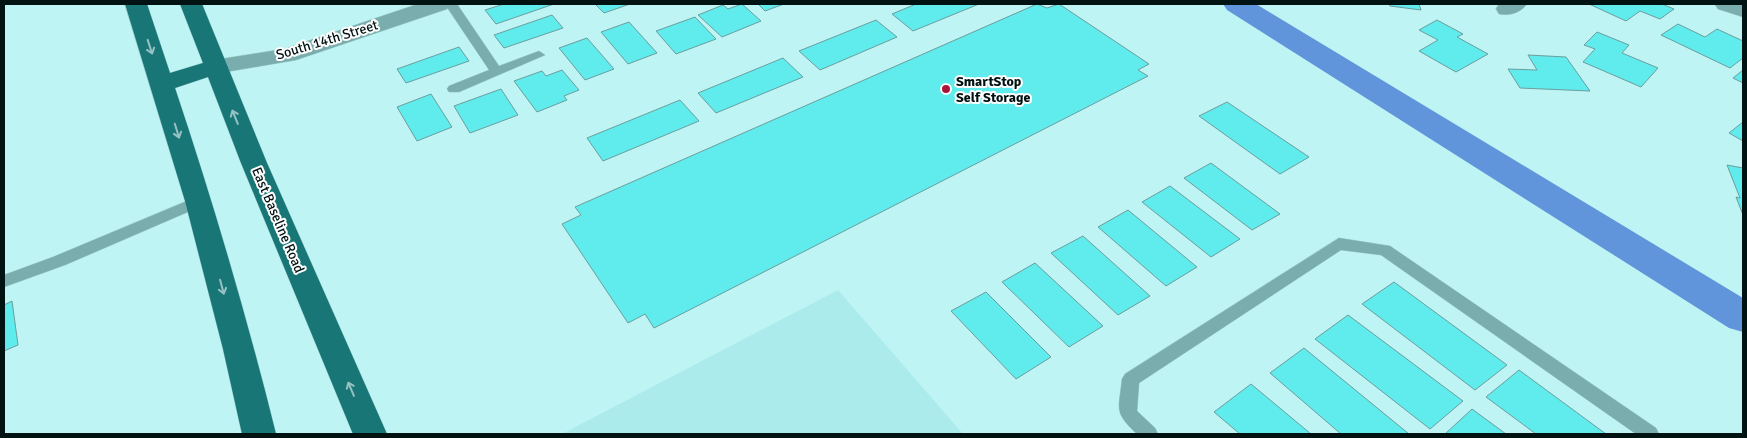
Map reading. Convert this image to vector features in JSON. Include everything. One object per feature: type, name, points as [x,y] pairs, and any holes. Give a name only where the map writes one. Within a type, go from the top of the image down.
[{"type":"main road","points":[[136,4],[199,201],[239,349],[259,434]]},
{"type":"main road","name":"East Baseline Road","points":[[192,4],[214,67],[370,434]]},
{"type":"main road","points":[[162,84],[214,67]]},
{"type":"street","name":"South 14th Street","points":[[214,67],[288,55],[378,12],[439,4]]},
{"type":"street","points":[[1726,4],[1743,12]]},
{"type":"lane","points":[[451,4],[497,72]]},
{"type":"lane","points":[[454,89],[539,55]]},
{"type":"lane","points":[[4,282],[60,261],[199,201]]},
{"type":"lane","points":[[1149,434],[1128,414],[1131,379],[1340,244],[1385,250],[1650,434]]},
{"type":"shaded area","points":[[838,290],[963,434],[562,434]]},
{"type":"building","points":[[504,4],[554,4],[496,24],[485,10]]},
{"type":"building","points":[[595,4],[630,4],[604,13]]},
{"type":"building","points":[[742,4],[761,21],[722,37],[698,15],[723,5],[728,9]]},
{"type":"building","points":[[758,4],[784,4],[765,11]]},
{"type":"building","points":[[916,4],[979,4],[913,31],[892,14]]},
{"type":"building","points":[[1037,4],[1047,8],[1059,4],[1149,64],[1138,70],[1148,76],[654,328],[645,314],[628,323],[562,224],[581,215],[575,207]]},
{"type":"building","points":[[1389,4],[1419,4],[1421,10],[1390,6]]},
{"type":"building","points":[[1589,4],[1662,4],[1674,9],[1660,19],[1640,11],[1626,21]]},
{"type":"building","points":[[552,15],[563,28],[504,48],[494,35]]},
{"type":"building","points":[[695,17],[716,39],[676,54],[656,31]]},
{"type":"building","points":[[876,20],[897,37],[820,70],[799,51]]},
{"type":"building","points":[[1437,20],[1463,34],[1457,37],[1488,54],[1456,72],[1419,51],[1438,40],[1419,30]]},
{"type":"building","points":[[629,22],[657,53],[628,64],[601,32]]},
{"type":"building","points":[[1678,24],[1705,37],[1717,29],[1743,41],[1743,58],[1730,68],[1661,35]]},
{"type":"building","points":[[1597,32],[1629,45],[1622,53],[1658,68],[1641,87],[1583,62],[1595,49],[1584,45]]},
{"type":"building","points":[[587,38],[614,69],[585,80],[559,48]]},
{"type":"building","points":[[459,47],[469,61],[406,83],[397,69]]},
{"type":"building","points":[[1528,55],[1566,57],[1590,91],[1520,88],[1508,69],[1537,70]]},
{"type":"building","points":[[783,58],[803,77],[716,113],[698,93]]},
{"type":"building","points":[[562,70],[579,90],[564,96],[567,100],[537,112],[514,81],[542,71],[546,76]]},
{"type":"building","points":[[1743,70],[1743,83],[1733,78]]},
{"type":"building","points":[[501,89],[518,115],[470,133],[454,106]]},
{"type":"building","points":[[431,94],[452,127],[417,141],[397,107]]},
{"type":"building","points":[[680,100],[699,121],[603,161],[587,138]]},
{"type":"building","points":[[1227,102],[1309,157],[1280,174],[1199,116]]},
{"type":"building","points":[[1743,122],[1743,141],[1729,133]]},
{"type":"building","points":[[1211,163],[1280,214],[1252,230],[1184,178]]},
{"type":"building","points":[[1727,165],[1743,168],[1743,215],[1736,197],[1740,198]]},
{"type":"building","points":[[1170,186],[1240,239],[1211,257],[1142,202]]},
{"type":"building","points":[[1128,210],[1197,267],[1166,286],[1098,227]]},
{"type":"building","points":[[1083,236],[1150,296],[1118,315],[1051,253]]},
{"type":"building","points":[[1035,263],[1103,326],[1069,347],[1002,282]]},
{"type":"building","points":[[1394,282],[1507,365],[1475,390],[1362,304]]},
{"type":"building","points":[[986,292],[1051,357],[1016,379],[951,311]]},
{"type":"building","points":[[12,301],[18,345],[4,351],[4,305]]},
{"type":"building","points":[[1348,315],[1463,401],[1430,429],[1315,339]]},
{"type":"building","points":[[1304,348],[1409,434],[1341,434],[1270,373]]},
{"type":"building","points":[[1519,370],[1606,434],[1536,434],[1486,397]]},
{"type":"building","points":[[1251,384],[1311,434],[1240,434],[1214,412]]},
{"type":"building","points":[[1472,409],[1506,434],[1445,434]]},
{"type":"waterway","points":[[1237,4],[1743,317]]},
{"type":"place","name":"SmartStop Self Storage","points":[[946,89]]}]
